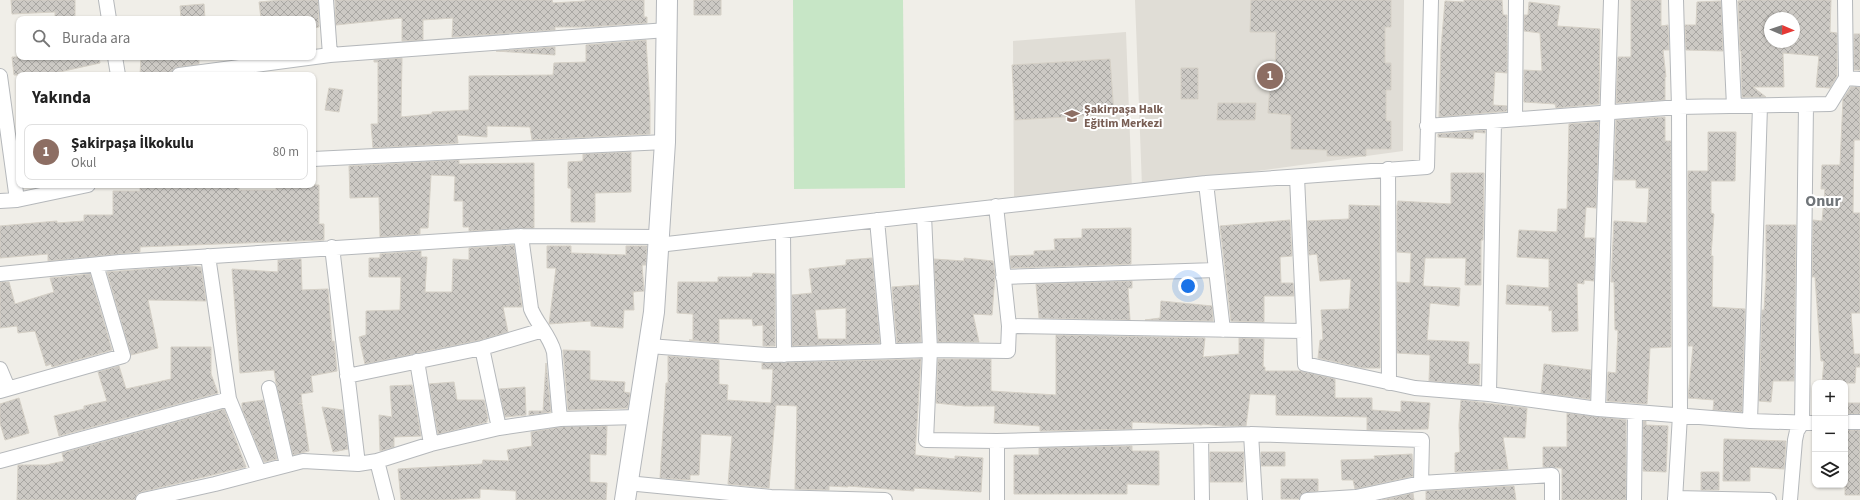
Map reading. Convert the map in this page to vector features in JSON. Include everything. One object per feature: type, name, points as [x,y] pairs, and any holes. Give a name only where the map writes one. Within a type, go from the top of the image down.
[{"type":"main road","points":[[626,491],[654,312],[665,142],[667,0]]},
{"type":"street","points":[[106,0],[109,16]]},
{"type":"street","points":[[326,0],[330,55]]},
{"type":"street","points":[[0,274],[208,256],[521,236],[659,241],[783,231],[1206,183],[1427,167],[1431,0]]},
{"type":"street","points":[[1515,119],[1516,0]]},
{"type":"street","points":[[1598,409],[1609,112],[1611,0]]},
{"type":"street","points":[[1676,0],[1679,108],[1680,415],[1675,499],[1769,500]]},
{"type":"street","points":[[1729,0],[1734,106]]},
{"type":"street","points":[[1427,126],[1679,108],[1830,104],[1853,78],[1845,0]]},
{"type":"street","points":[[316,57],[667,30]]},
{"type":"street","points":[[116,60],[118,72]]},
{"type":"street","points":[[202,72],[292,60]]},
{"type":"street","points":[[0,76],[17,200]]},
{"type":"street","points":[[1806,105],[1808,423]]},
{"type":"street","points":[[1750,421],[1760,106]]},
{"type":"street","points":[[1489,394],[1494,121]]},
{"type":"street","points":[[316,159],[665,142]]},
{"type":"street","points":[[1388,169],[1389,383]]},
{"type":"street","points":[[1297,177],[1305,364],[1415,388],[1489,394],[1635,413],[1750,421],[1808,423]]},
{"type":"street","points":[[1206,183],[1223,330]]},
{"type":"street","points":[[0,201],[17,200],[74,188]]},
{"type":"street","points":[[649,346],[767,355],[930,350],[1008,351],[1009,326],[996,206]]},
{"type":"street","points":[[924,215],[930,350],[926,440],[997,441],[1251,434],[1422,440],[1421,483]]},
{"type":"street","points":[[877,220],[889,351]]},
{"type":"street","points":[[783,231],[784,355]]},
{"type":"street","points":[[521,236],[530,309],[535,320],[552,344],[554,352],[560,419]]},
{"type":"street","points":[[332,247],[358,464]]},
{"type":"street","points":[[208,256],[230,399],[260,472]]},
{"type":"street","points":[[0,370],[4,390],[123,356],[96,265]]},
{"type":"street","points":[[1003,276],[1216,270]]},
{"type":"street","points":[[1009,326],[1304,331]]},
{"type":"street","points":[[347,376],[482,348],[543,330]]},
{"type":"street","points":[[482,348],[499,428]]},
{"type":"street","points":[[417,361],[431,444]]},
{"type":"street","points":[[269,388],[287,465]]},
{"type":"street","points":[[0,461],[230,399]]},
{"type":"street","points":[[1634,500],[1635,413]]},
{"type":"street","points":[[143,500],[303,461],[358,464],[377,461],[431,444],[499,428],[560,419],[638,417]]},
{"type":"street","points":[[1848,422],[1860,422]]},
{"type":"street","points":[[1790,500],[1797,431],[1808,423]]},
{"type":"street","points":[[1251,434],[1255,500]]},
{"type":"street","points":[[1201,436],[1202,500]]},
{"type":"street","points":[[997,441],[997,500]]},
{"type":"street","points":[[377,461],[388,500]]},
{"type":"street","points":[[1307,500],[1356,499],[1421,483],[1552,475],[1552,500]]},
{"type":"street","points":[[626,491],[884,500]]},
{"type":"shaded area","points":[[1135,0],[1404,0],[1403,151],[1142,187]]},
{"type":"shaded area","name":"Şakirpaşa Halk Eğitim Merkezi","points":[[1126,32],[1132,190],[1014,199],[1013,41]]},
{"type":"green space","points":[[793,0],[903,0],[905,188],[794,189]]},
{"type":"building","points":[[11,0],[75,0],[75,16],[55,16],[55,12],[12,14]]},
{"type":"building","points":[[282,0],[318,0],[319,27],[316,28],[316,16],[261,16],[259,2]]},
{"type":"building","points":[[335,0],[552,0],[553,3],[585,0],[644,0],[644,17],[647,17],[647,23],[586,27],[555,27],[555,30],[452,37],[453,18],[423,20],[423,40],[402,41],[402,18],[336,25]]},
{"type":"building","points":[[694,0],[721,0],[721,15],[694,15]]},
{"type":"building","points":[[1251,0],[1391,0],[1391,27],[1385,27],[1385,63],[1391,63],[1391,90],[1386,90],[1386,121],[1391,121],[1391,149],[1366,149],[1366,156],[1327,156],[1327,150],[1291,149],[1291,115],[1268,113],[1271,71],[1275,71],[1276,32],[1250,32]]},
{"type":"building","points":[[1464,0],[1502,0],[1503,15],[1507,15],[1507,73],[1495,72],[1493,105],[1507,106],[1507,111],[1439,117],[1441,48],[1445,1],[1464,2]]},
{"type":"building","points":[[1631,0],[1661,0],[1661,26],[1668,25],[1669,50],[1663,50],[1666,77],[1665,100],[1616,103],[1618,57],[1631,57]]},
{"type":"building","points":[[1831,0],[1830,32],[1837,33],[1837,76],[1830,88],[1816,87],[1819,56],[1783,53],[1784,87],[1753,87],[1766,97],[1742,97],[1738,1]]},
{"type":"building","points":[[1721,1],[1723,51],[1686,50],[1685,25],[1696,25],[1697,2]]},
{"type":"building","points":[[1529,2],[1560,6],[1557,26],[1600,29],[1599,104],[1556,108],[1555,104],[1524,102],[1524,70],[1542,71],[1540,33],[1524,31],[1524,15],[1528,15]]},
{"type":"building","points":[[204,4],[205,16],[181,16],[180,6]]},
{"type":"building","points":[[1854,34],[1860,34],[1860,70],[1854,70]]},
{"type":"building","points":[[646,40],[650,105],[650,134],[532,140],[530,127],[487,126],[487,137],[457,135],[458,143],[373,148],[371,124],[378,124],[378,62],[374,62],[374,60],[402,58],[401,117],[432,114],[432,112],[469,110],[469,76],[553,75],[554,63],[586,62],[586,45]]},
{"type":"building","points":[[555,47],[555,55],[496,51]]},
{"type":"building","points":[[12,57],[16,57],[16,60],[100,60],[100,63],[60,72],[16,72],[16,75],[14,75]]},
{"type":"building","points":[[1110,59],[1114,114],[1015,120],[1012,65]]},
{"type":"building","points":[[141,60],[199,60],[199,64],[178,67],[174,69],[172,72],[140,72]]},
{"type":"building","points":[[1181,68],[1198,68],[1198,99],[1181,99]]},
{"type":"building","points":[[1851,87],[1860,87],[1860,140],[1854,140],[1853,213],[1860,213],[1860,313],[1851,313],[1854,354],[1860,354],[1860,367],[1856,367],[1855,383],[1848,383],[1848,380],[1822,380],[1824,361],[1821,361],[1815,277],[1812,277],[1813,220],[1822,221],[1825,189],[1821,189],[1822,165],[1840,165],[1843,99]]},
{"type":"building","points":[[329,88],[343,90],[339,112],[325,110]]},
{"type":"building","points":[[1218,103],[1256,103],[1255,120],[1217,120]]},
{"type":"building","points":[[1665,117],[1665,141],[1671,141],[1671,347],[1650,348],[1647,404],[1607,401],[1608,372],[1616,373],[1618,330],[1615,330],[1614,282],[1611,282],[1614,221],[1647,223],[1649,188],[1636,188],[1636,180],[1614,180],[1616,120]]},
{"type":"building","points":[[1599,122],[1596,208],[1586,207],[1584,238],[1595,238],[1594,281],[1584,280],[1584,284],[1577,283],[1578,331],[1552,332],[1552,310],[1549,311],[1549,306],[1506,304],[1507,285],[1549,288],[1549,259],[1517,257],[1519,230],[1557,232],[1558,209],[1567,209],[1569,124]]},
{"type":"building","points":[[1485,130],[1485,133],[1474,132],[1473,139],[1438,137],[1438,134]]},
{"type":"building","points":[[1708,132],[1736,132],[1735,181],[1711,181],[1711,213],[1714,214],[1711,256],[1713,256],[1712,307],[1745,309],[1742,412],[1713,410],[1714,400],[1688,398],[1693,346],[1688,346],[1688,171],[1708,171]]},
{"type":"building","points":[[631,152],[631,192],[595,193],[595,222],[571,222],[571,188],[568,188],[568,162],[583,161],[583,154]]},
{"type":"building","points":[[459,160],[459,164],[534,163],[534,228],[469,231],[469,227],[463,227],[463,201],[454,201],[455,176],[431,175],[428,228],[420,228],[420,234],[380,237],[379,197],[350,198],[349,166]]},
{"type":"building","points":[[1451,173],[1484,173],[1483,240],[1481,240],[1481,285],[1465,285],[1466,258],[1425,258],[1423,286],[1460,288],[1459,306],[1430,303],[1427,340],[1469,342],[1468,364],[1480,364],[1479,385],[1429,381],[1430,355],[1397,353],[1397,282],[1410,283],[1411,253],[1397,252],[1398,201],[1451,204]]},
{"type":"building","points":[[316,185],[319,185],[319,224],[324,224],[324,240],[140,247],[140,252],[48,261],[48,254],[0,258],[0,226],[57,221],[57,223],[84,221],[84,215],[113,215],[113,191],[140,191],[140,188],[239,188],[239,190],[276,190],[276,188],[316,188]]},
{"type":"building","points":[[1349,205],[1380,206],[1380,368],[1363,368],[1318,358],[1320,340],[1323,340],[1321,310],[1349,309],[1351,279],[1320,281],[1317,254],[1309,255],[1307,221],[1349,219]]},
{"type":"building","points":[[1290,220],[1292,256],[1280,257],[1281,283],[1293,283],[1294,296],[1264,296],[1264,322],[1231,321],[1220,226]]},
{"type":"building","points":[[1766,225],[1796,225],[1794,381],[1773,381],[1771,402],[1759,401],[1762,310],[1764,310],[1766,279]]},
{"type":"building","points":[[1131,228],[1131,264],[1011,268],[1010,256],[1034,255],[1034,251],[1055,250],[1054,239],[1082,238],[1082,229]]},
{"type":"building","points":[[514,245],[522,307],[503,307],[508,332],[480,340],[365,364],[359,337],[366,335],[366,311],[400,310],[401,277],[369,277],[369,258],[380,258],[380,254],[421,251],[421,257],[427,257],[425,292],[452,292],[453,259],[469,260],[469,248]]},
{"type":"building","points":[[547,246],[571,246],[571,253],[626,255],[626,246],[647,246],[646,265],[642,265],[644,291],[633,292],[634,310],[624,310],[623,328],[591,326],[591,321],[549,324],[556,268],[547,268]]},
{"type":"building","points":[[872,258],[880,343],[792,346],[792,295],[812,293],[809,269],[846,265],[846,260]],"holes":[[[846,308],[846,339],[818,339],[815,310]]]},
{"type":"building","points":[[964,258],[993,261],[995,275],[992,315],[973,314],[979,342],[938,342],[934,259],[964,261]]},
{"type":"building","points":[[301,259],[302,290],[328,289],[332,342],[334,341],[337,371],[311,376],[313,392],[301,394],[302,403],[298,404],[302,404],[309,451],[293,455],[274,370],[240,373],[232,269],[278,272],[278,260]]},
{"type":"building","points":[[185,266],[201,267],[206,301],[148,300],[158,348],[131,355],[107,272]]},
{"type":"building","points":[[753,273],[775,274],[775,346],[763,346],[763,325],[753,326],[752,319],[719,319],[719,343],[689,340],[693,340],[693,314],[677,313],[678,282],[718,282],[718,277],[752,277]]},
{"type":"building","points":[[90,274],[112,350],[52,367],[51,364],[46,366],[35,331],[18,333],[17,326],[0,328],[0,282],[9,282],[15,304],[54,292],[50,278]]},
{"type":"building","points":[[1132,281],[1132,288],[1128,288],[1130,320],[1039,318],[1036,284]]},
{"type":"building","points":[[919,285],[921,342],[897,343],[892,287]]},
{"type":"building","points":[[1161,301],[1212,306],[1213,321],[1145,320],[1160,318]]},
{"type":"building","points":[[1056,335],[1205,338],[1203,357],[1239,354],[1239,338],[1264,339],[1263,367],[1265,367],[1265,371],[1301,371],[1335,379],[1335,398],[1372,398],[1372,410],[1401,412],[1401,401],[1430,403],[1428,429],[1367,430],[1367,417],[1276,415],[1276,395],[1250,394],[1246,426],[1132,422],[1132,429],[1040,431],[1040,426],[994,423],[995,406],[965,406],[936,403],[938,359],[991,359],[991,391],[1056,395]]},
{"type":"building","points":[[171,347],[211,347],[211,374],[218,393],[59,436],[54,416],[84,409],[84,406],[107,401],[98,372],[119,366],[126,389],[171,379]]},
{"type":"building","points":[[563,350],[590,351],[590,380],[625,382],[624,392],[630,393],[628,408],[568,410]]},
{"type":"building","points":[[668,356],[719,360],[719,384],[728,385],[727,400],[771,403],[773,369],[762,369],[762,363],[921,359],[915,455],[955,459],[955,456],[983,458],[981,492],[914,488],[914,491],[848,486],[829,486],[829,490],[795,489],[797,406],[776,405],[769,488],[728,484],[732,436],[701,434],[699,475],[690,475],[690,480],[660,478],[666,383],[668,383]]},
{"type":"building","points":[[546,363],[551,412],[529,415],[529,411],[543,411]]},
{"type":"building","points":[[1544,364],[1591,370],[1590,399],[1541,393]]},
{"type":"building","points":[[454,382],[457,400],[484,400],[488,419],[487,422],[438,434],[429,384]]},
{"type":"building","points":[[412,385],[421,436],[394,437],[394,447],[380,451],[379,415],[392,417],[390,386]]},
{"type":"building","points":[[525,387],[526,415],[505,417],[499,389]]},
{"type":"building","points":[[19,398],[29,433],[5,440],[0,423],[0,404]]},
{"type":"building","points":[[263,400],[277,459],[264,462],[242,409],[242,403]]},
{"type":"building","points":[[1461,400],[1527,408],[1525,438],[1503,437],[1508,469],[1455,472],[1455,453],[1460,452],[1459,425]]},
{"type":"building","points":[[1848,403],[1860,403],[1860,414],[1848,414]]},
{"type":"building","points":[[322,407],[343,410],[348,449],[333,452]]},
{"type":"building","points":[[224,409],[246,467],[141,492],[137,494],[135,500],[17,500],[18,465],[46,465],[64,461],[62,453]]},
{"type":"building","points":[[1567,413],[1626,420],[1626,500],[1562,500],[1562,468],[1543,467],[1543,447],[1567,447]]},
{"type":"building","points":[[1643,421],[1646,421],[1646,425],[1668,426],[1666,472],[1643,471]]},
{"type":"building","points":[[607,426],[606,455],[590,454],[590,482],[607,483],[606,500],[516,500],[516,491],[480,489],[480,498],[401,500],[398,469],[482,464],[483,460],[509,461],[507,450],[532,446],[531,432],[561,427]]},
{"type":"building","points":[[1848,430],[1860,430],[1860,495],[1845,495],[1845,488],[1848,488]]},
{"type":"building","points":[[1724,439],[1786,441],[1784,469],[1750,467],[1750,481],[1723,481]]},
{"type":"building","points":[[1132,446],[1132,451],[1159,451],[1159,485],[1127,484],[1127,494],[1014,494],[1014,455],[1039,455],[1039,448]]},
{"type":"building","points":[[1210,452],[1244,452],[1243,482],[1210,482]]},
{"type":"building","points":[[1261,452],[1285,452],[1285,466],[1261,466]]},
{"type":"building","points":[[1412,454],[1413,476],[1355,489],[1353,480],[1342,480],[1341,460],[1375,459],[1374,456]]},
{"type":"building","points":[[1701,472],[1719,472],[1719,490],[1701,490]]},
{"type":"building","points":[[1281,479],[1318,479],[1318,491],[1303,493],[1299,499],[1281,499]]},
{"type":"building","points":[[1514,486],[1516,500],[1426,500],[1426,491]]},
{"type":"building","points":[[1413,493],[1414,500],[1382,500]]},
{"type":"place","name":"Şakirpaşa İlkokulu","points":[[1270,76]]},
{"type":"place","name":"Şakirpaşa Halk Eğitim Merkezi","points":[[1072,116]]},
{"type":"district","name":"Onur","points":[[1823,201]]}]
